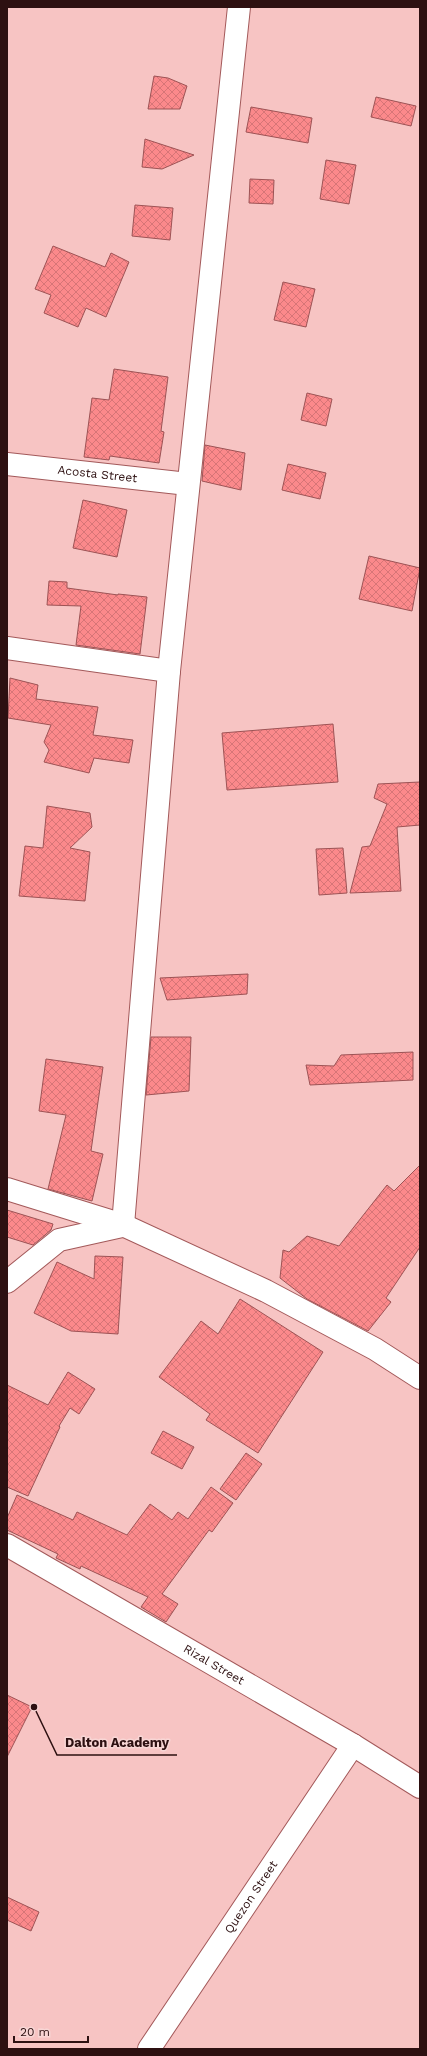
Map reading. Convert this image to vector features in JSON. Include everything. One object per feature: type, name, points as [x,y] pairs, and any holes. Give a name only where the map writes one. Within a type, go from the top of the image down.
[{"type":"street","points":[[123,1225],[169,672],[239,7]]},
{"type":"street","name":"Acosta Street","points":[[7,464],[188,484]]},
{"type":"street","points":[[7,648],[169,672]]},
{"type":"street","points":[[7,1189],[123,1225],[266,1291],[375,1350],[420,1378]]},
{"type":"street","points":[[7,1282],[59,1240],[123,1225]]},
{"type":"street","name":"Rizal Street","points":[[7,1545],[353,1745],[420,1787]]},
{"type":"street","name":"Quezon Street","points":[[149,2049],[353,1745]]},
{"type":"building","points":[[154,76],[168,78],[187,86],[180,109],[148,109]]},
{"type":"building","points":[[376,97],[416,106],[411,126],[371,117]]},
{"type":"building","points":[[251,107],[312,118],[308,143],[246,132]]},
{"type":"building","points":[[145,139],[194,155],[162,169],[142,167]]},
{"type":"building","points":[[326,160],[356,165],[349,204],[320,199]]},
{"type":"building","points":[[250,179],[274,180],[273,204],[249,203]]},
{"type":"building","points":[[135,205],[173,208],[170,240],[132,236]]},
{"type":"building","points":[[53,246],[105,267],[111,253],[129,262],[106,317],[86,308],[78,327],[44,313],[51,295],[35,289]]},
{"type":"building","points":[[283,282],[315,289],[306,327],[274,320]]},
{"type":"building","points":[[114,369],[168,377],[161,431],[164,432],[159,463],[110,456],[109,460],[84,457],[92,398],[109,400]]},
{"type":"building","points":[[307,393],[332,399],[326,426],[301,420]]},
{"type":"building","points":[[205,445],[245,453],[241,490],[202,481]]},
{"type":"building","points":[[288,464],[326,473],[320,499],[282,490]]},
{"type":"building","points":[[83,500],[127,510],[117,557],[73,548]]},
{"type":"building","points":[[369,556],[420,568],[412,611],[359,599]]},
{"type":"building","points":[[49,581],[67,582],[67,588],[118,595],[147,597],[140,654],[76,645],[81,606],[47,605]]},
{"type":"building","points":[[10,678],[38,685],[36,699],[98,707],[93,735],[133,740],[129,763],[94,758],[89,773],[44,762],[49,750],[44,742],[51,725],[8,718]]},
{"type":"building","points":[[333,724],[338,782],[227,790],[222,733]]},
{"type":"building","points":[[420,782],[420,825],[397,827],[401,891],[350,893],[362,847],[370,846],[387,804],[374,798],[378,784]]},
{"type":"building","points":[[47,806],[90,813],[92,827],[70,848],[90,852],[85,901],[19,896],[25,846],[43,848]]},
{"type":"building","points":[[343,848],[347,893],[319,895],[316,849]]},
{"type":"building","points":[[248,974],[247,994],[167,1000],[160,978]]},
{"type":"building","points":[[151,1037],[191,1037],[189,1091],[146,1095]]},
{"type":"building","points":[[413,1052],[413,1080],[310,1085],[306,1065],[334,1066],[341,1055]]},
{"type":"building","points":[[46,1059],[103,1067],[91,1151],[103,1154],[92,1201],[48,1189],[66,1115],[39,1111]]},
{"type":"building","points":[[420,1165],[420,1247],[386,1298],[391,1302],[368,1331],[307,1299],[280,1278],[283,1250],[289,1252],[307,1236],[339,1246],[387,1185],[394,1191]]},
{"type":"building","points":[[7,1210],[53,1224],[51,1230],[33,1245],[7,1237]]},
{"type":"building","points":[[95,1256],[123,1257],[118,1334],[71,1331],[34,1313],[57,1262],[94,1279]]},
{"type":"building","points":[[240,1299],[323,1352],[258,1453],[206,1420],[210,1414],[159,1377],[201,1321],[218,1334]]},
{"type":"building","points":[[68,1372],[95,1389],[79,1414],[70,1408],[59,1426],[60,1427],[28,1496],[7,1487],[7,1385],[48,1405]]},
{"type":"building","points":[[163,1431],[194,1447],[182,1469],[151,1453]]},
{"type":"building","points":[[246,1453],[262,1464],[236,1500],[220,1489]]},
{"type":"building","points":[[211,1487],[233,1503],[212,1532],[209,1530],[162,1594],[178,1604],[166,1622],[141,1607],[148,1597],[81,1566],[80,1569],[56,1558],[58,1554],[7,1530],[7,1518],[17,1495],[73,1520],[77,1512],[127,1535],[150,1504],[172,1520],[178,1512],[188,1519]]},
{"type":"building","points":[[7,1695],[32,1707],[7,1757]]},
{"type":"building","points":[[7,1897],[39,1912],[31,1931],[7,1920]]},
{"type":"place","name":"Dalton Academy","points":[[34,1707]]}]
